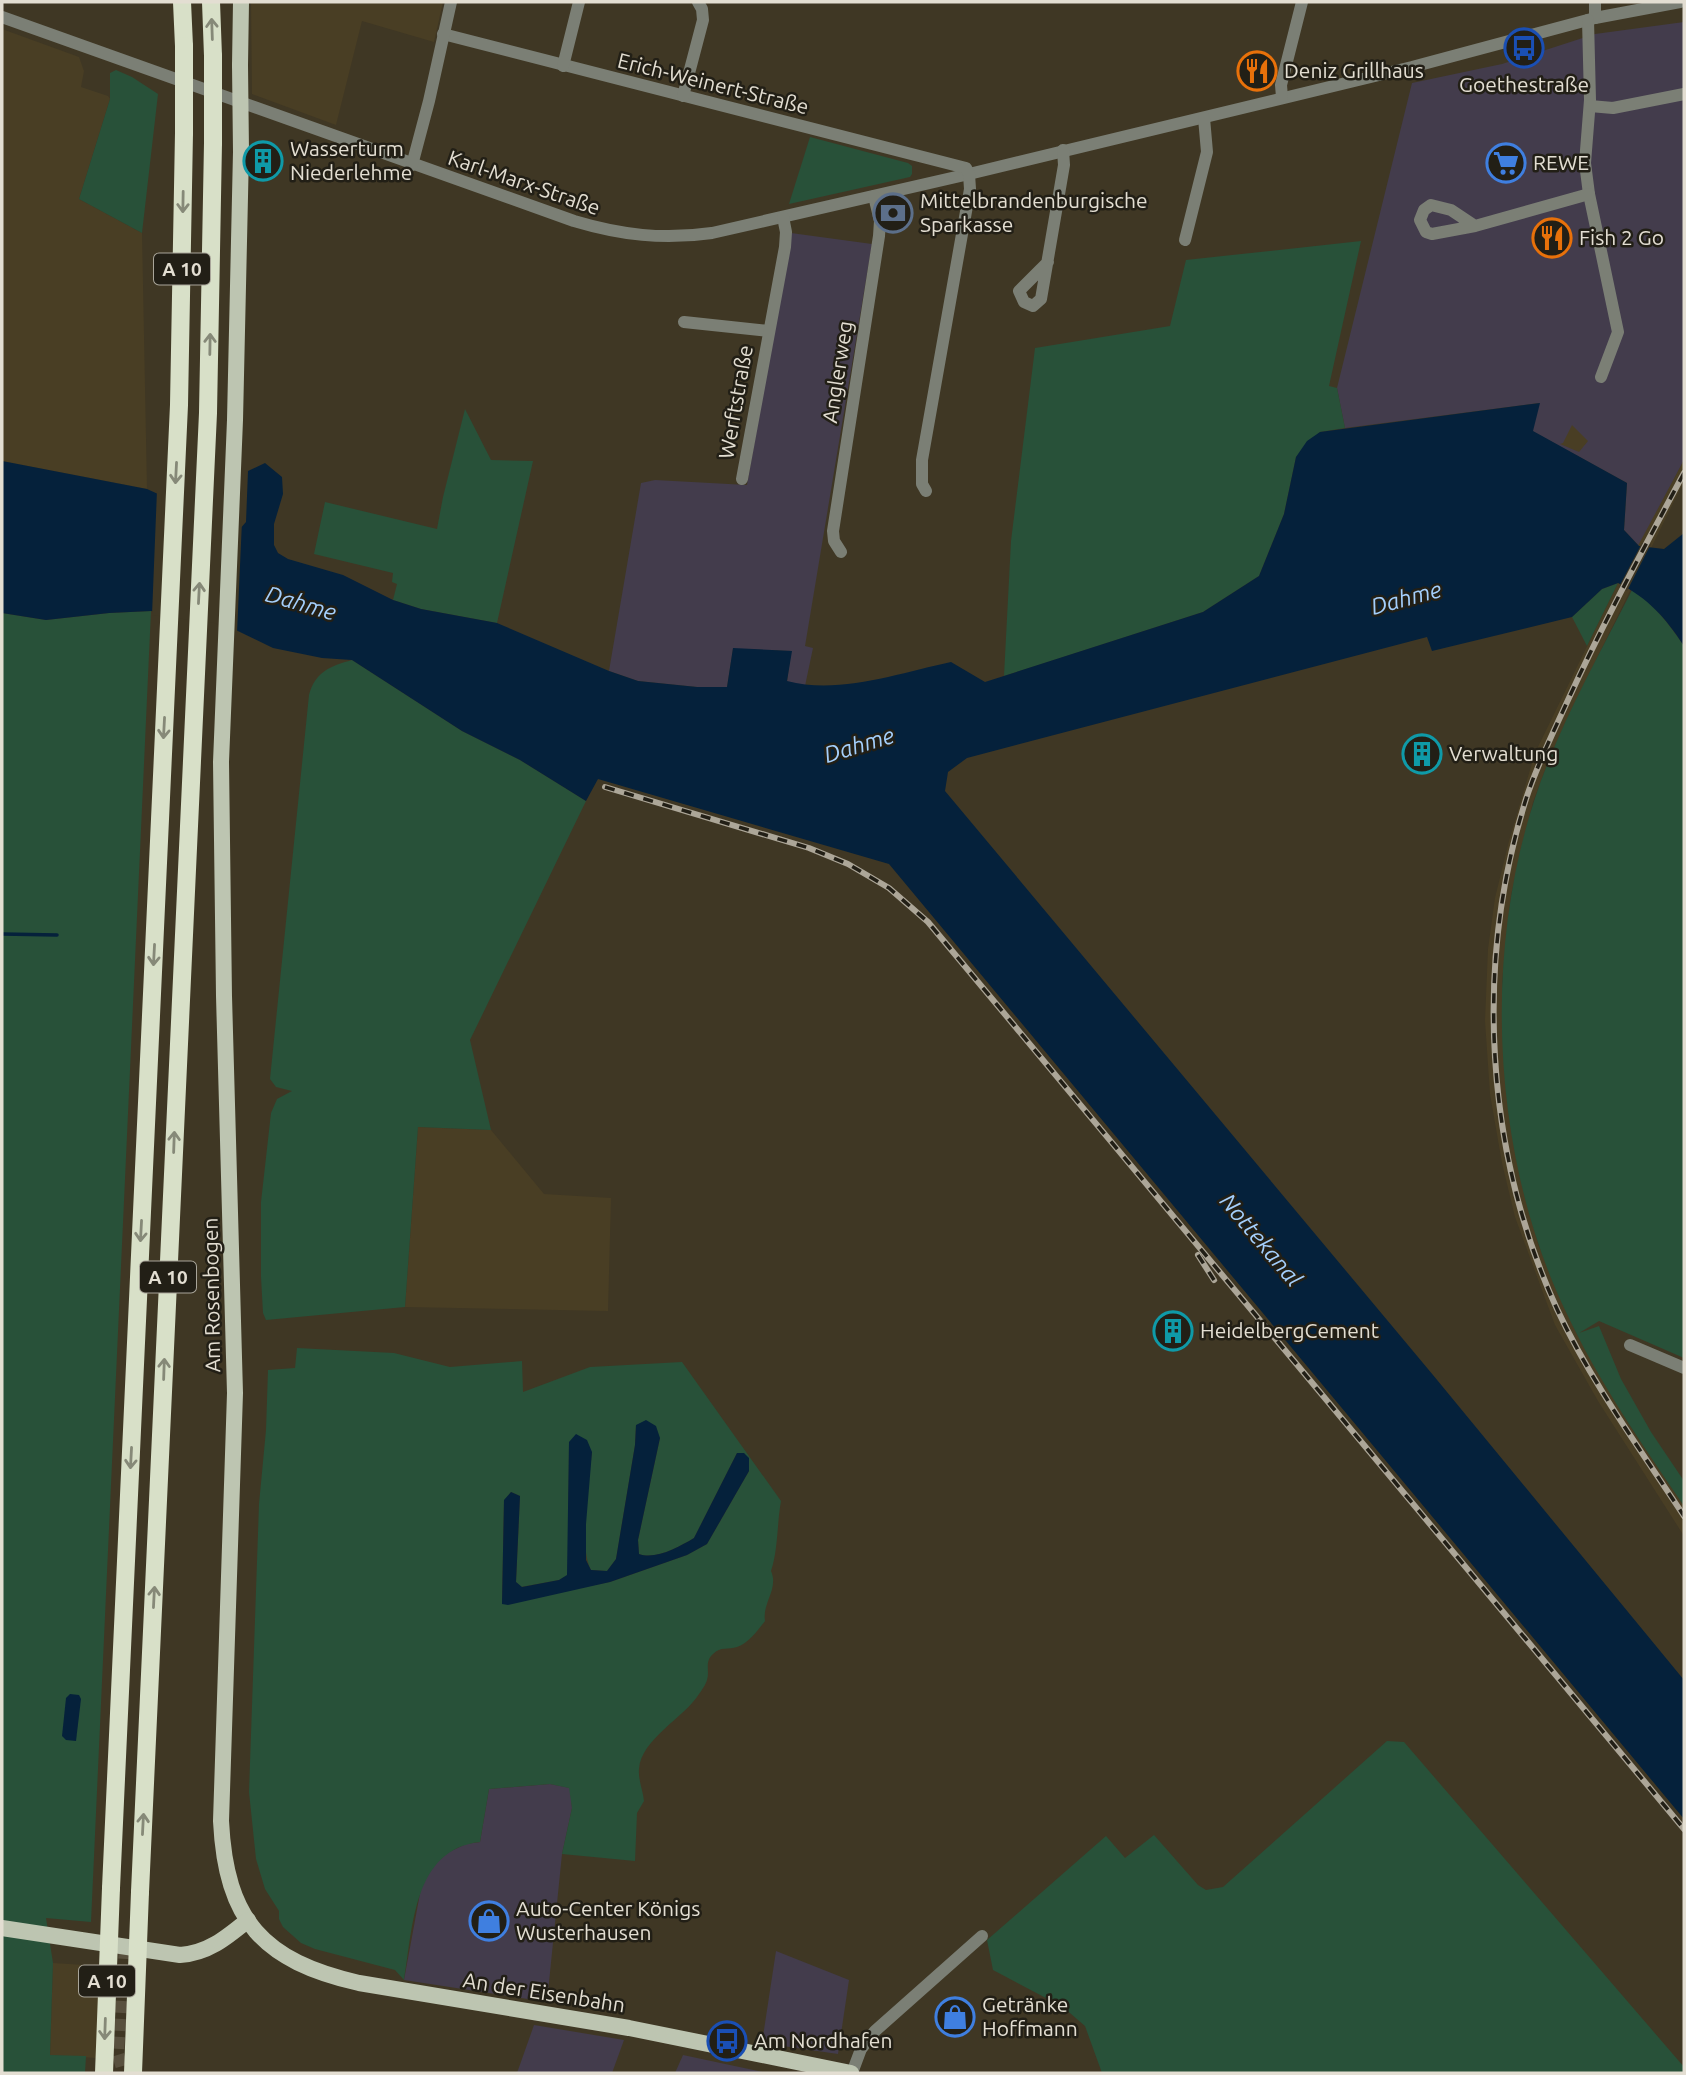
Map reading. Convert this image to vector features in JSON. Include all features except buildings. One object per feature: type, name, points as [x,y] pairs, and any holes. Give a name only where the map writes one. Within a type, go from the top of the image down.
[{"type":"highway","name":"A 10","points":[[104,2073],[179,405],[184,133],[182,2]]},
{"type":"highway","name":"A 10","points":[[133,2073],[208,413],[213,143],[211,2]]},
{"type":"main road","name":"Am Rosenbogen","points":[[241,2],[241,152],[235,420],[221,762],[235,1393],[221,1821],[229,1882],[248,1920]]},
{"type":"main road","points":[[2,1928],[180,1955],[196,1954],[214,1946],[248,1920]]},
{"type":"main road","name":"An der Eisenbahn","points":[[248,1920],[286,1957],[329,1976],[618,2026],[851,2073]]},
{"type":"street","points":[[412,164],[451,2]]},
{"type":"street","points":[[563,66],[579,2]]},
{"type":"street","points":[[682,96],[703,20],[698,2]]},
{"type":"street","points":[[1282,97],[1281,85],[1302,2]]},
{"type":"street","points":[[1595,2],[1585,163],[1618,332],[1601,377]]},
{"type":"street","name":"Karl-Marx-Straße","points":[[2,17],[574,221],[631,235],[673,238],[783,217],[969,174],[1426,64],[1592,19],[1680,2]]},
{"type":"street","name":"Erich-Weinert-Straße","points":[[443,34],[954,164],[966,168],[969,174]]},
{"type":"street","points":[[1590,106],[1613,108],[1684,94]]},
{"type":"street","points":[[1185,240],[1207,152],[1204,117]]},
{"type":"street","points":[[1048,262],[1064,165],[1063,150]]},
{"type":"street","points":[[926,491],[922,484],[922,460],[971,189],[969,174]]},
{"type":"street","points":[[1475,226],[1589,194]]},
{"type":"street","name":"Anglerweg","points":[[841,552],[834,541],[833,531],[879,236],[880,221],[874,196]]},
{"type":"street","name":"Werftstraße","points":[[742,479],[785,247],[783,217]]},
{"type":"street","name":"Werftstraße","points":[[684,322],[769,331]]},
{"type":"street","points":[[1630,1345],[1684,1368]]},
{"type":"street","points":[[851,2073],[861,2049],[875,2031],[982,1936]]},
{"type":"shaded area","points":[[251,2],[443,2],[434,42],[362,21],[336,125],[252,94]]},
{"type":"shaded area","points":[[1684,22],[1684,460],[1639,546],[1624,530],[1627,483],[1532,431],[1539,403],[1345,428],[1337,388],[1412,83],[1502,64],[1595,34]]},
{"type":"shaded area","points":[[2,29],[79,57],[84,71],[81,87],[110,99],[79,199],[142,233],[147,489],[2,461]]},
{"type":"shaded area","points":[[791,233],[872,244],[805,646],[813,648],[805,686],[787,682],[791,651],[733,649],[727,687],[638,681],[609,671],[641,483],[655,480],[747,485]]},
{"type":"shaded area","points":[[1572,425],[1588,441],[1579,452],[1560,444]]},
{"type":"shaded area","points":[[1684,460],[1684,481],[1568,717],[1533,802],[1511,895],[1502,982],[1520,1170],[1538,1244],[1577,1334],[1630,1426],[1684,1506],[1684,1536],[1598,1401],[1555,1325],[1515,1217],[1502,1163],[1490,1094],[1485,1021],[1488,949],[1495,898],[1535,753],[1618,583]]},
{"type":"shaded area","points":[[418,1127],[491,1130],[544,1194],[611,1198],[608,1311],[405,1307]]},
{"type":"shaded area","points":[[550,1784],[570,1788],[572,1808],[562,1854],[547,2002],[404,1980],[421,1888],[431,1868],[447,1853],[466,1844],[480,1842],[489,1789]]},
{"type":"shaded area","points":[[776,1951],[849,1980],[838,2054],[762,2043]]},
{"type":"shaded area","points":[[53,1963],[117,1967],[111,2059],[50,2055]]},
{"type":"shaded area","points":[[534,2025],[624,2040],[612,2073],[517,2073]]},
{"type":"shaded area","points":[[683,2055],[767,2073],[675,2073]]},
{"type":"green space","points":[[116,70],[158,94],[142,233],[79,199],[110,99],[110,73]]},
{"type":"green space","points":[[810,137],[908,163],[912,166],[912,174],[910,177],[789,204]]},
{"type":"green space","points":[[1361,241],[1329,386],[1337,388],[1345,428],[1320,432],[1296,457],[1284,514],[1259,576],[1203,612],[1004,676],[1011,541],[1035,348],[1170,326],[1186,260]]},
{"type":"green space","points":[[465,409],[491,460],[533,461],[497,623],[421,609],[393,600],[397,584],[392,582],[393,573],[314,554],[325,502],[437,529]]},
{"type":"green space","points":[[1618,583],[1587,646],[1572,617],[1602,589]]},
{"type":"green space","points":[[1632,590],[1661,615],[1684,646],[1684,1358],[1599,1321],[1579,1333],[1599,1326],[1621,1379],[1651,1432],[1684,1481],[1684,1506],[1621,1412],[1592,1363],[1566,1312],[1542,1253],[1523,1191],[1510,1126],[1503,1059],[1502,993],[1507,927],[1517,863],[1534,801],[1566,720]]},
{"type":"green space","points":[[151,611],[91,1922],[46,1918],[53,1963],[50,2055],[86,2056],[85,2073],[2,2073],[2,613],[46,620]]},
{"type":"green space","points":[[352,660],[462,731],[520,760],[586,801],[470,1040],[491,1130],[418,1127],[405,1307],[266,1320],[263,1313],[261,1277],[261,1202],[271,1113],[277,1099],[292,1091],[276,1087],[270,1079],[309,695],[319,675]]},
{"type":"green space","points":[[297,1348],[394,1353],[450,1367],[522,1361],[523,1392],[590,1367],[682,1362],[781,1501],[771,1571],[773,1584],[765,1621],[745,1643],[713,1654],[709,1660],[707,1680],[701,1691],[655,1738],[642,1758],[639,1773],[644,1801],[637,1813],[635,1861],[562,1854],[572,1808],[569,1788],[550,1784],[489,1789],[480,1842],[458,1848],[441,1859],[420,1894],[404,1980],[395,1970],[301,1943],[283,1927],[279,1911],[265,1889],[256,1859],[249,1792],[259,1504],[268,1370],[295,1368]],"holes":[[[636,1425],[660,1438],[638,1540],[639,1554],[660,1554],[694,1538],[737,1453],[749,1471],[707,1544],[687,1555],[610,1582],[502,1603],[504,1501],[511,1492],[520,1496],[516,1582],[521,1587],[559,1580],[568,1575],[569,1442],[592,1452],[585,1545],[591,1570],[607,1571],[616,1559]]]},
{"type":"green space","points":[[1387,1741],[1404,1742],[1684,2067],[1684,2073],[1102,2073],[1085,2026],[1063,2007],[993,1970],[987,1940],[1106,1836],[1125,1858],[1154,1835],[1198,1885],[1206,1890],[1223,1887]]},
{"type":"water","points":[[1540,403],[1533,431],[1627,483],[1624,530],[1639,546],[1664,549],[1684,533],[1684,646],[1656,610],[1618,583],[1602,589],[1572,617],[1432,651],[1427,637],[967,758],[948,772],[945,791],[1684,1680],[1684,1819],[889,864],[598,779],[586,801],[520,760],[462,731],[352,660],[322,658],[273,648],[215,620],[151,611],[46,620],[2,613],[2,461],[147,489],[158,494],[157,531],[225,546],[246,522],[248,471],[265,463],[282,477],[283,494],[274,524],[274,545],[278,553],[288,559],[343,575],[393,600],[421,609],[497,623],[638,681],[727,687],[733,648],[792,651],[787,681],[807,685],[869,681],[951,662],[985,682],[1203,612],[1259,576],[1284,514],[1296,457],[1307,441],[1320,432]]},
{"type":"water","points":[[646,1420],[656,1426],[660,1438],[638,1540],[639,1554],[660,1554],[694,1538],[737,1453],[744,1453],[749,1458],[749,1471],[707,1544],[687,1555],[610,1582],[508,1605],[502,1604],[504,1500],[511,1492],[520,1496],[516,1582],[522,1587],[559,1580],[567,1575],[569,1442],[576,1434],[587,1440],[592,1452],[586,1560],[591,1570],[607,1571],[616,1559],[636,1425]]},
{"type":"water","points":[[70,1694],[79,1695],[81,1699],[76,1741],[66,1740],[62,1736],[66,1698]]},
{"type":"pier","points":[[157,490],[162,494],[161,528],[224,542],[242,521],[237,633],[214,623],[152,615]]},
{"type":"pier","points":[[1642,543],[1651,544],[1627,591],[1619,587]]},
{"type":"waterway","points":[[2,934],[57,935]]},
{"type":"tunnel","points":[[125,1947],[118,2054],[122,2068],[129,2073]]},
{"type":"railway","points":[[1684,473],[1595,643],[1530,786],[1509,862],[1499,926],[1494,991],[1495,1057],[1502,1122],[1514,1186],[1533,1249],[1557,1309],[1585,1363],[1684,1516]]},
{"type":"railway","points":[[605,787],[809,848],[848,864],[889,888],[928,922],[1684,1829]]},
{"type":"railway","points":[[1198,1255],[1214,1280]]},
{"type":"place","name":"Goethestraße","points":[[1524,48]]},
{"type":"place","name":"Deniz Grillhaus","points":[[1257,71]]},
{"type":"place","name":"Wasserturm Niederlehme","points":[[263,161]]},
{"type":"place","name":"REWE","points":[[1506,163]]},
{"type":"place","name":"Mittelbrandenburgische Sparkasse","points":[[893,213]]},
{"type":"place","name":"Fish 2 Go","points":[[1552,238]]},
{"type":"place","name":"Verwaltung","points":[[1422,754]]},
{"type":"place","name":"HeidelbergCement","points":[[1173,1331]]},
{"type":"place","name":"Auto-Center Königs Wusterhausen","points":[[489,1921]]},
{"type":"place","name":"Getränke Hoffmann","points":[[955,2017]]},
{"type":"place","name":"Am Nordhafen","points":[[727,2041]]},
{"type":"water label","name":"Dahme","points":[[1406,598]]},
{"type":"water label","name":"Dahme","points":[[301,603]]},
{"type":"water label","name":"Dahme","points":[[859,745]]},
{"type":"water label","name":"Nottekanal","points":[[1261,1240]]}]
